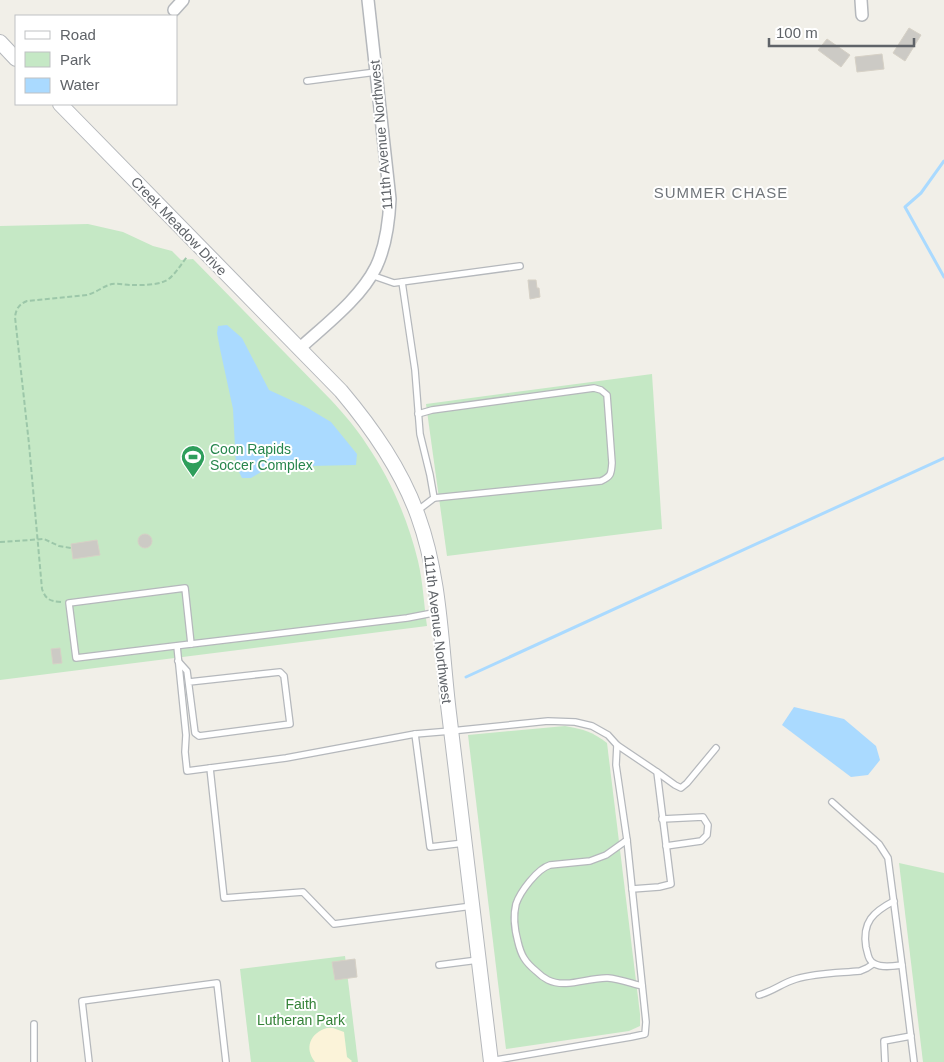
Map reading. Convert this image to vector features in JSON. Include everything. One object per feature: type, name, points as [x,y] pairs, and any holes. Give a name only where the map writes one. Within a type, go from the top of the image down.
[{"type":"street","points":[[174,10],[183,0]]},
{"type":"street","name":"111th Avenue Northwest","points":[[368,0],[390,199],[384,244],[376,266],[361,289],[344,307],[298,348],[341,392],[378,438],[395,466],[408,493],[427,546],[434,576],[490,1061]]},
{"type":"street","points":[[861,0],[862,15]]},
{"type":"street","points":[[1,46],[15,58]]},
{"type":"street","name":"Creek Meadow Drive","points":[[61,105],[298,348]]},
{"type":"lane","points":[[307,81],[376,72]]},
{"type":"lane","points":[[371,275],[394,283],[520,266]]},
{"type":"lane","points":[[402,282],[415,370],[420,434],[434,498]]},
{"type":"lane","points":[[416,511],[434,498],[601,481],[608,478],[611,473],[612,463],[607,395],[601,390],[594,388],[432,410],[418,414]]},
{"type":"lane","points":[[190,644],[185,588],[69,603],[76,658],[407,618],[438,612]]},
{"type":"lane","points":[[177,646],[186,734],[187,771],[286,758],[415,734],[548,720],[575,722],[592,726],[608,735],[617,745],[681,788],[716,748]]},
{"type":"lane","points":[[178,661],[188,671],[189,682],[195,733],[199,736],[290,724],[284,676],[280,672],[189,682]]},
{"type":"lane","points":[[415,734],[430,847],[464,843]]},
{"type":"lane","points":[[490,1061],[645,1034],[646,1022],[632,889],[616,765],[617,745]]},
{"type":"lane","points":[[210,768],[224,898],[303,892],[334,924],[472,906]]},
{"type":"lane","points":[[632,889],[659,887],[670,884],[657,772]]},
{"type":"lane","points":[[832,802],[879,844],[888,858],[914,1062]]},
{"type":"lane","points":[[662,820],[703,817],[708,825],[708,835],[701,841],[666,846]]},
{"type":"lane","points":[[626,840],[606,855],[590,861],[550,865],[540,870],[516,904],[514,915],[516,937],[522,957],[548,980],[562,983],[608,978],[642,986]]},
{"type":"lane","points":[[894,901],[881,907],[872,916],[864,936],[868,958],[873,964],[880,966],[902,965]]},
{"type":"lane","points":[[439,965],[478,960]]},
{"type":"lane","points":[[759,995],[776,990],[793,980],[860,971],[873,964]]},
{"type":"lane","points":[[88,1062],[82,1001],[217,983],[226,1062]]},
{"type":"lane","points":[[34,1024],[34,1062]]},
{"type":"lane","points":[[885,1062],[884,1041],[911,1036]]},
{"type":"path","points":[[69,603],[50,600],[45,597],[42,589],[15,317],[17,308],[27,301],[87,295],[115,283],[137,285],[159,283],[172,276],[187,257]]},
{"type":"path","points":[[0,542],[37,538],[65,548],[71,548]]},
{"type":"green space","name":"Coon Rapids Soccer Complex","points":[[88,224],[123,232],[153,246],[172,251],[181,260],[193,259],[345,416],[376,458],[404,516],[420,569],[427,626],[0,680],[0,226]]},
{"type":"green space","points":[[652,374],[662,529],[447,556],[426,404]]},
{"type":"green space","points":[[565,726],[577,728],[597,736],[607,743],[640,1026],[629,1031],[506,1049],[468,735]]},
{"type":"green space","points":[[899,863],[944,873],[944,1062],[923,1062]]},
{"type":"green space","name":"Faith Lutheran Park","points":[[345,956],[358,1062],[251,1062],[240,969]]},
{"type":"sand","points":[[327,1028],[344,1032],[347,1057],[351,1062],[315,1062],[310,1051],[310,1042],[316,1033]]},
{"type":"water","points":[[227,325],[242,338],[269,390],[306,407],[331,422],[357,454],[356,465],[287,465],[266,469],[251,478],[242,478],[236,466],[233,409],[217,333],[218,326]]},
{"type":"water","points":[[794,707],[844,719],[876,746],[880,760],[868,775],[851,777],[782,725]]},
{"type":"building","points":[[909,28],[921,35],[905,61],[893,53]]},
{"type":"building","points":[[827,39],[850,55],[841,67],[818,50]]},
{"type":"building","points":[[882,54],[884,69],[857,72],[855,57]]},
{"type":"building","points":[[528,280],[536,280],[540,297],[530,299]]},
{"type":"building","points":[[142,534],[148,534],[152,541],[148,548],[142,548],[138,544],[138,538]]},
{"type":"building","points":[[97,540],[100,555],[73,559],[71,544]]},
{"type":"building","points":[[60,648],[62,663],[53,664],[51,649]]},
{"type":"building","points":[[355,959],[357,977],[335,980],[332,962]]},
{"type":"waterway","points":[[944,161],[921,193],[905,207],[944,277]]},
{"type":"waterway","points":[[466,677],[944,458]]},
{"type":"place","name":"Coon Rapids Soccer Complex","points":[[193,478]]},
{"type":"district","name":"SUMMER CHASE","points":[[721,192]]}]
